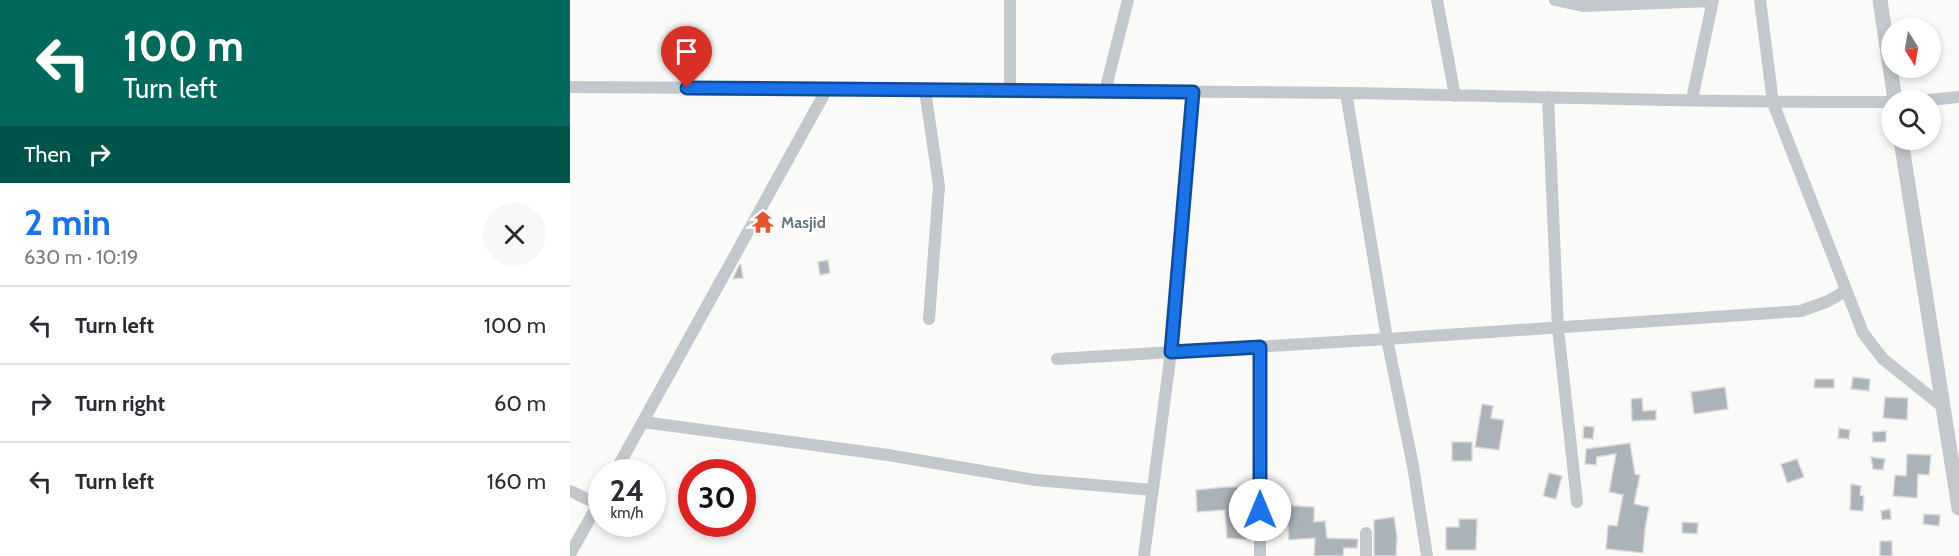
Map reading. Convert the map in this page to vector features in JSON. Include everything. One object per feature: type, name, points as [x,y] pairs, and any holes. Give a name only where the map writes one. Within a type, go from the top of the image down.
[{"type":"street","points":[[1010,0],[1010,90]]},
{"type":"street","points":[[1105,91],[1128,0]]},
{"type":"street","points":[[1437,0],[1455,96]]},
{"type":"street","points":[[1555,0],[1582,6],[1712,0],[1692,99]]},
{"type":"street","points":[[1760,0],[1773,103],[1863,333],[1883,359],[1943,407]]},
{"type":"street","points":[[1880,0],[1892,90]]},
{"type":"street","points":[[570,87],[1346,93],[1692,99],[1773,103],[1881,101]]},
{"type":"street","points":[[622,459],[827,89]]},
{"type":"street","points":[[925,90],[939,186],[929,319]]},
{"type":"street","points":[[1144,556],[1171,352],[1193,92]]},
{"type":"street","points":[[1346,93],[1387,339],[1413,466],[1427,556]]},
{"type":"street","points":[[1548,97],[1558,328],[1577,502]]},
{"type":"street","points":[[1941,99],[1959,97]]},
{"type":"street","points":[[1903,150],[1959,508]]},
{"type":"street","points":[[1057,359],[1801,311],[1826,302],[1846,291]]},
{"type":"street","points":[[1260,347],[1260,556]]},
{"type":"street","points":[[643,422],[888,454],[1035,480],[1153,490]]},
{"type":"street","points":[[570,491],[588,496]]},
{"type":"street","points":[[570,554],[588,522]]},
{"type":"street","points":[[1366,533],[1366,556]]},
{"type":"building","points":[[828,260],[830,273],[820,275],[818,262]]},
{"type":"building","points":[[741,265],[743,278],[733,279]]},
{"type":"building","points":[[1853,377],[1870,379],[1869,391],[1851,389]]},
{"type":"building","points":[[1815,379],[1834,379],[1834,388],[1814,388]]},
{"type":"building","points":[[1725,387],[1728,409],[1694,414],[1691,392]]},
{"type":"building","points":[[1885,397],[1908,398],[1907,420],[1883,418]]},
{"type":"building","points":[[1642,398],[1643,411],[1656,410],[1656,420],[1632,421],[1631,399]]},
{"type":"building","points":[[1482,404],[1493,406],[1491,418],[1504,420],[1499,450],[1475,447]]},
{"type":"building","points":[[1584,426],[1594,427],[1593,439],[1583,438]]},
{"type":"building","points":[[1839,428],[1850,430],[1849,439],[1838,438]]},
{"type":"building","points":[[1886,431],[1886,442],[1873,442],[1872,432]]},
{"type":"building","points":[[1452,442],[1472,442],[1472,461],[1452,461]]},
{"type":"building","points":[[1630,443],[1635,474],[1640,475],[1634,504],[1649,507],[1643,553],[1606,549],[1608,525],[1617,526],[1623,495],[1609,492],[1616,454],[1597,457],[1596,465],[1585,464],[1586,449]]},
{"type":"building","points":[[1907,454],[1931,455],[1929,475],[1918,474],[1917,498],[1893,496],[1895,475],[1906,476]]},
{"type":"building","points":[[1871,457],[1885,459],[1883,470],[1873,469]]},
{"type":"building","points":[[1797,459],[1804,477],[1787,483],[1781,464]]},
{"type":"building","points":[[1549,473],[1562,476],[1556,499],[1543,496]]},
{"type":"building","points":[[1851,484],[1861,486],[1860,495],[1864,496],[1863,511],[1850,510]]},
{"type":"building","points":[[1248,487],[1248,502],[1246,502],[1250,540],[1227,538],[1225,510],[1197,512],[1196,490]]},
{"type":"building","points":[[1276,505],[1314,507],[1314,522],[1325,521],[1327,538],[1358,539],[1357,548],[1344,548],[1343,556],[1314,556],[1315,538],[1289,540],[1287,515],[1275,514]]},
{"type":"building","points":[[1890,509],[1891,519],[1882,520],[1881,511]]},
{"type":"building","points":[[1924,514],[1940,515],[1939,526],[1923,524]]},
{"type":"building","points":[[1394,517],[1397,536],[1396,556],[1374,556],[1374,520]]},
{"type":"building","points":[[1459,519],[1477,519],[1476,550],[1446,550],[1446,527],[1459,527]]},
{"type":"building","points":[[1682,522],[1698,523],[1697,534],[1682,533]]},
{"type":"building","points":[[1880,541],[1892,541],[1892,556],[1880,556]]},
{"type":"place","name":"Masjid","points":[[763,222]]},
{"type":"route","points":[[687,88],[1193,92],[1171,352],[1260,347],[1260,510]]}]
